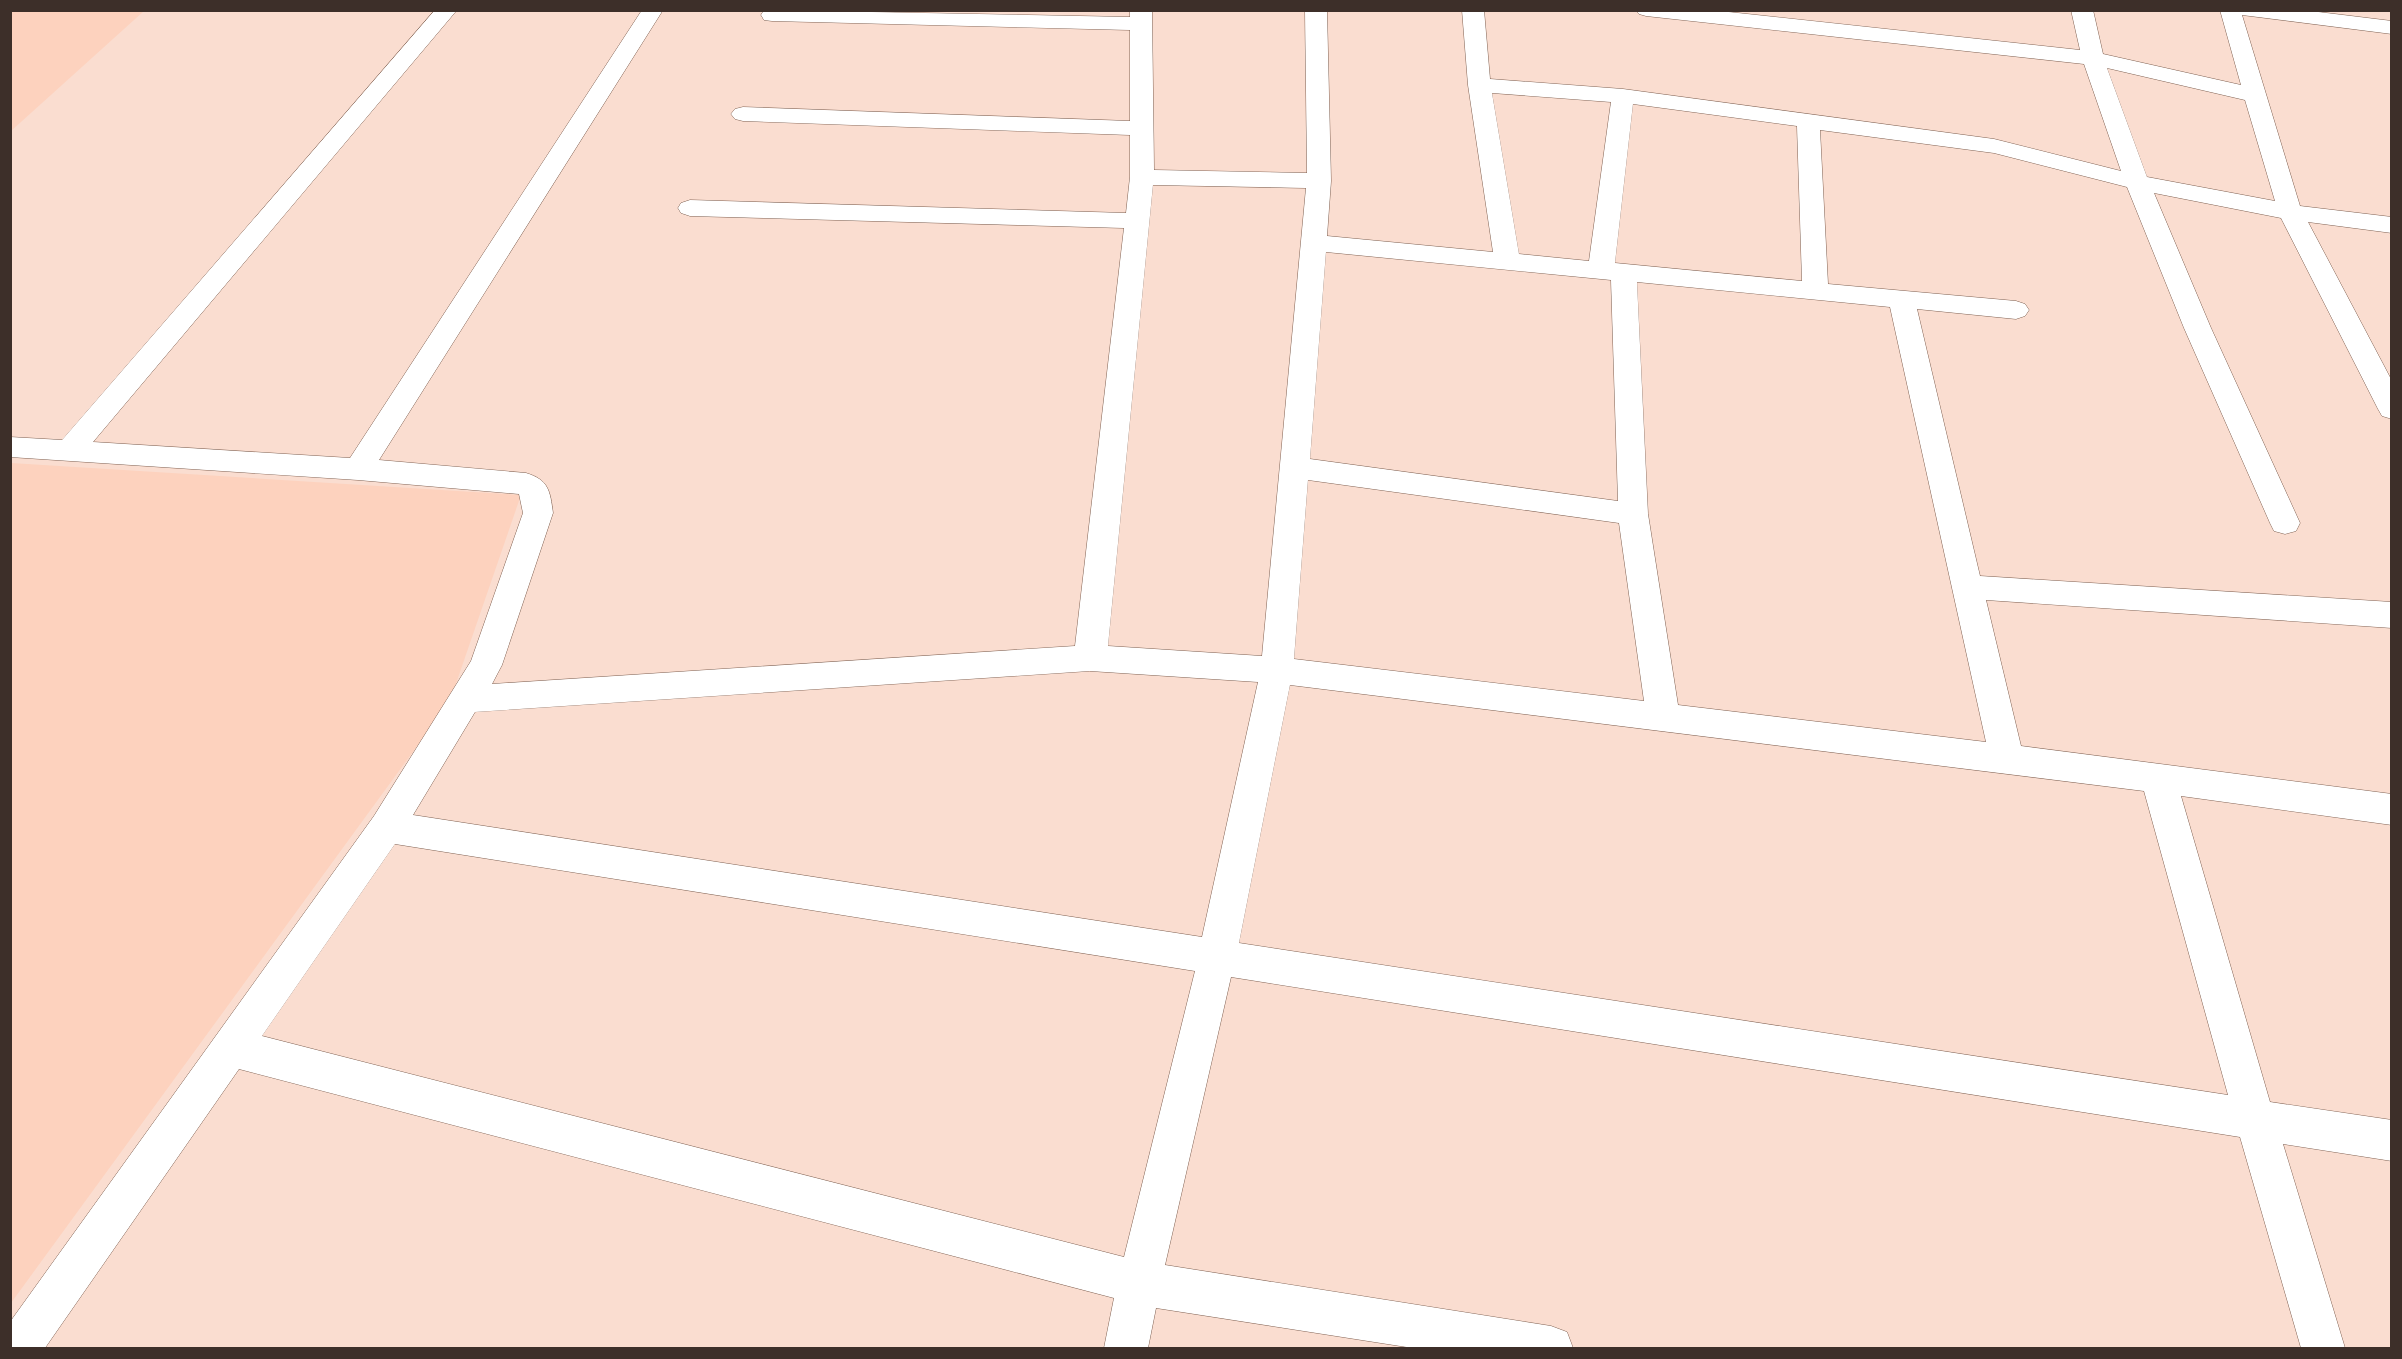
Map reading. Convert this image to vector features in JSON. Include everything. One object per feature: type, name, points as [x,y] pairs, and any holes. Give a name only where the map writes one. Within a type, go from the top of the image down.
[{"type":"street","points":[[69,451],[447,10]]},
{"type":"street","points":[[358,469],[653,10]]},
{"type":"street","points":[[1126,1348],[1139,1283],[1217,957],[1277,670],[1319,181],[1316,10]]},
{"type":"street","points":[[1473,10],[1479,85],[1507,261]]},
{"type":"street","points":[[1646,10],[1700,13],[2091,58],[2255,95]]},
{"type":"street","points":[[2082,10],[2091,58],[2137,182],[2194,323],[2285,523]]},
{"type":"street","points":[[2230,10],[2290,212],[2391,409]]},
{"type":"street","points":[[2246,10],[2391,28]]},
{"type":"street","points":[[772,15],[1141,17],[1142,177],[1090,658]]},
{"type":"street","points":[[1479,85],[1623,96],[1994,146],[2137,182],[2290,212],[2391,225]]},
{"type":"street","points":[[1623,96],[1613,271],[1633,514],[1663,719]]},
{"type":"street","points":[[743,114],[1140,128]]},
{"type":"street","points":[[1808,122],[1815,291]]},
{"type":"street","points":[[1142,177],[1319,181]]},
{"type":"street","points":[[690,208],[1137,221]]},
{"type":"street","points":[[1314,243],[2016,310]]},
{"type":"street","points":[[1901,299],[2007,760]]},
{"type":"street","points":[[10,447],[358,469],[526,484],[535,490],[538,513],[486,665],[387,827],[19,1348]]},
{"type":"street","points":[[1295,468],[1633,514]]},
{"type":"street","points":[[1967,587],[2391,615]]},
{"type":"street","points":[[466,699],[1090,658],[1277,670],[2158,778],[2391,810]]},
{"type":"street","points":[[2158,778],[2255,1120],[2323,1348]]},
{"type":"street","points":[[387,827],[2391,1141]]},
{"type":"street","points":[[232,1048],[1139,1283],[1551,1348]]},
{"type":"shaded area","points":[[11,10],[144,10],[144,11],[11,131]]},
{"type":"shaded area","points":[[11,463],[521,495],[450,701],[11,1303]]}]
